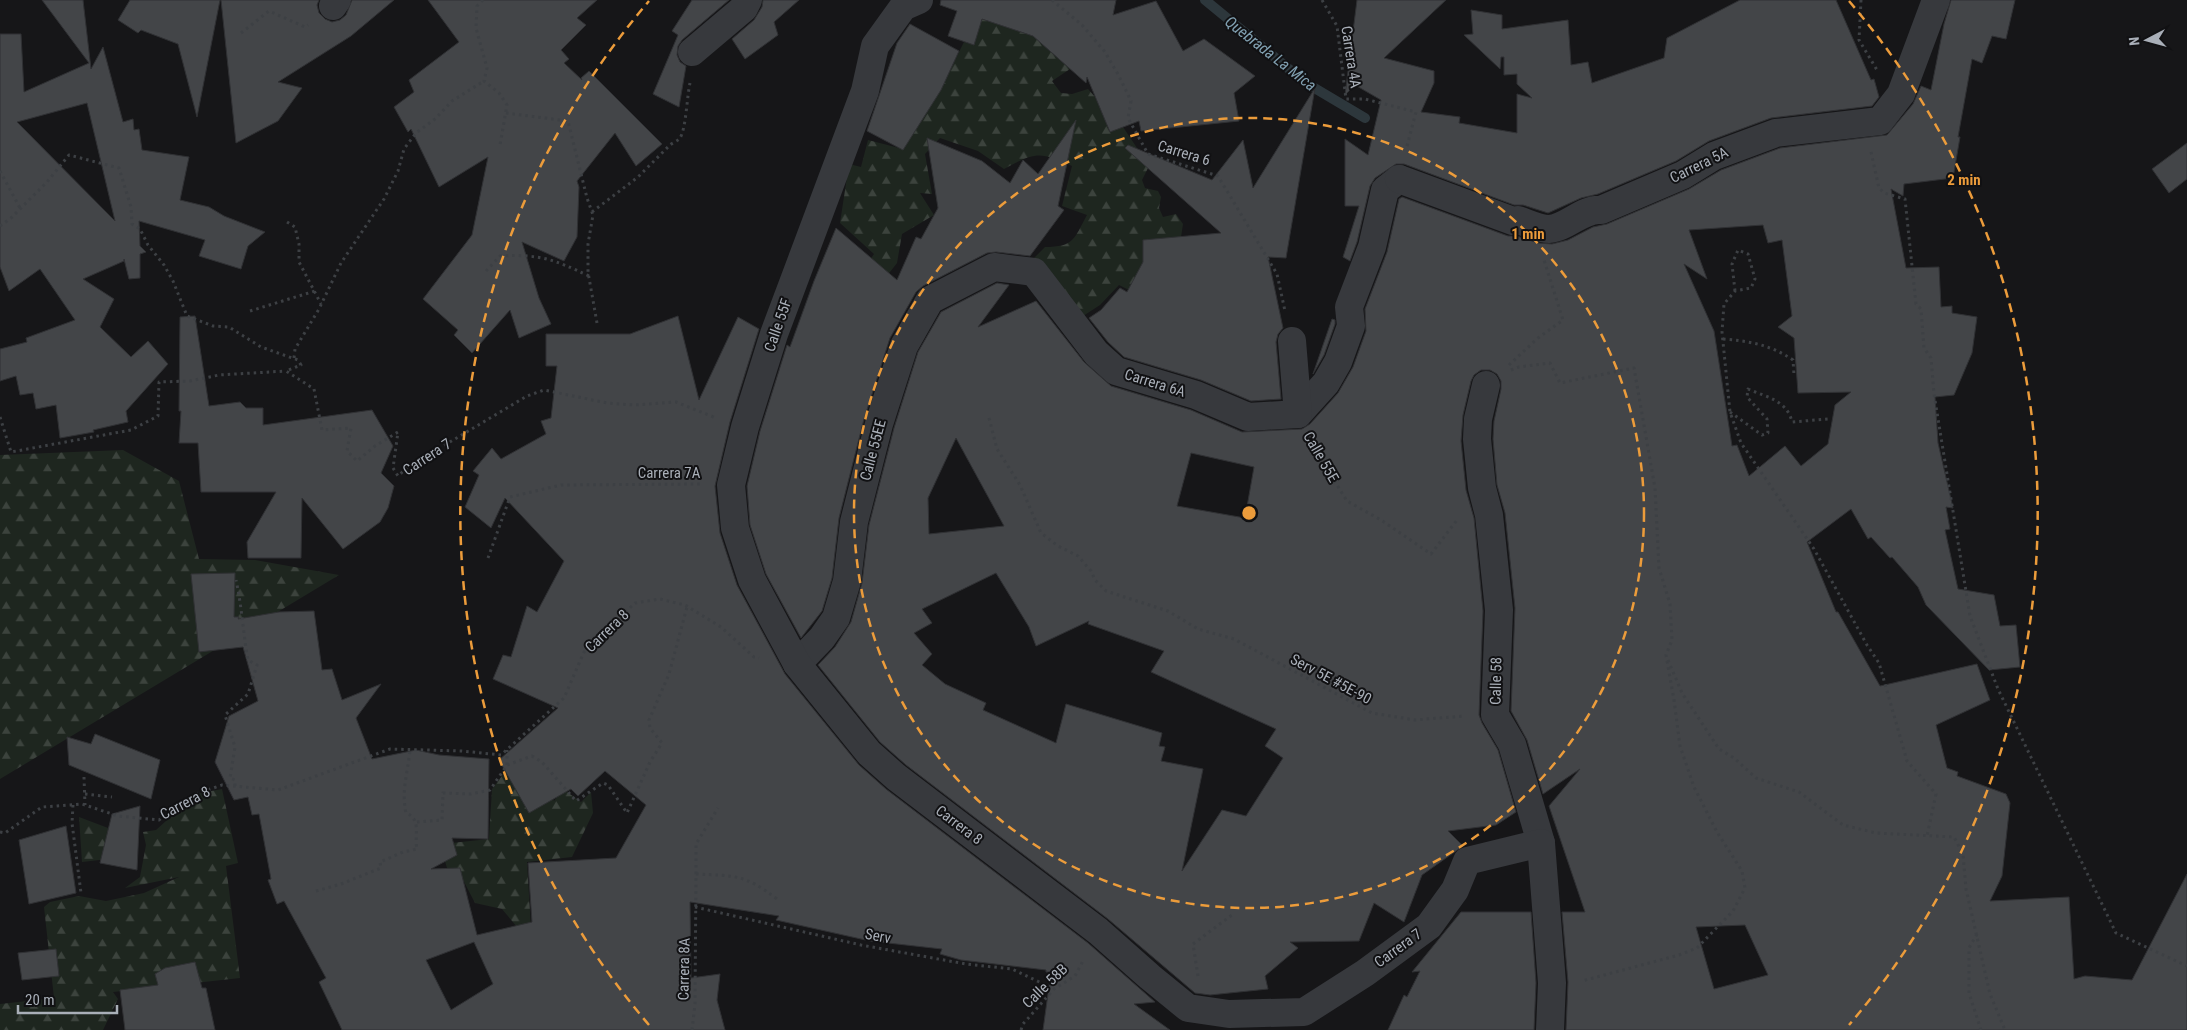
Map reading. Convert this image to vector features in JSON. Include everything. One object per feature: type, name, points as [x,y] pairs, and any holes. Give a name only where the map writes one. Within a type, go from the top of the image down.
[{"type":"street","points":[[692,52],[744,8],[748,0]]},
{"type":"street","name":"Calle 55F","points":[[797,664],[752,580],[735,528],[731,485],[745,427],[774,334],[865,91],[875,46],[902,7],[918,0]]},
{"type":"street","points":[[1872,121],[1901,94],[1936,0]]},
{"type":"street","name":"Carrera 5A","points":[[1549,228],[1567,223],[1595,209],[1601,210],[1683,175],[1714,156],[1776,133],[1872,121]]},
{"type":"street","points":[[1399,179],[1513,221],[1518,220],[1549,228]]},
{"type":"street","name":"Calle 55E","points":[[1298,414],[1326,383],[1338,362],[1351,326],[1349,307],[1372,247],[1385,190],[1399,179]]},
{"type":"street","name":"Carrera 6A","points":[[994,267],[1034,272],[1096,353],[1116,371],[1196,395],[1248,417],[1298,414]]},
{"type":"street","name":"Calle 55EE","points":[[797,664],[822,638],[836,618],[847,581],[854,522],[880,424],[904,346],[930,300],[994,267]]},
{"type":"street","points":[[1292,341],[1298,414]]},
{"type":"street","name":"Calle 58","points":[[1491,381],[1478,419],[1477,439],[1482,488],[1489,515],[1499,610],[1495,714],[1512,744],[1541,843],[1552,983],[1550,1030]]},
{"type":"street","name":"Carrera 8","points":[[797,664],[869,754],[896,777],[1098,931],[1188,1008]]},
{"type":"street","name":"Carrera 7","points":[[1188,1008],[1229,1014],[1304,1012],[1364,973],[1429,926],[1454,890],[1467,861],[1541,843]]},
{"type":"path","points":[[294,358],[295,349],[322,304],[342,263],[384,199],[398,171],[404,149],[416,133],[435,120],[452,101],[484,81],[487,68],[476,28],[477,6],[483,0]]},
{"type":"path","name":"Carrera 6","points":[[1052,0],[1082,24],[1105,52],[1131,101],[1128,118],[1148,154],[1218,176],[1277,274],[1292,341]]},
{"type":"path","name":"Carrera 4A","points":[[1322,0],[1337,26],[1346,100],[1365,99],[1416,112],[1399,179]]},
{"type":"path","points":[[1861,0],[1859,40],[1878,70],[1872,121],[1879,188],[1884,193],[1905,199],[1916,304],[1921,308],[1924,348],[1931,358],[1934,394],[1970,616],[1998,689],[2116,933],[2187,966]]},
{"type":"path","points":[[241,33],[269,11],[305,27],[335,3]]},
{"type":"path","points":[[592,212],[617,195],[670,145],[680,139],[692,76],[692,52]]},
{"type":"path","points":[[484,81],[499,93],[508,105],[500,145]]},
{"type":"path","points":[[506,113],[568,121],[592,212],[588,244],[589,277],[597,323]]},
{"type":"path","points":[[0,226],[47,182],[70,155],[119,168],[131,207],[132,224],[140,230],[148,245],[169,273],[187,316],[213,326],[228,327],[261,347],[298,360],[300,365],[286,371],[219,375],[190,381],[159,382],[158,416],[131,430],[62,444],[11,452],[0,417]]},
{"type":"path","points":[[0,171],[20,208]]},
{"type":"path","points":[[287,222],[295,227],[299,244],[298,262],[322,304]]},
{"type":"path","points":[[1491,381],[1538,338],[1562,320],[1538,242],[1549,228]]},
{"type":"path","points":[[1734,291],[1751,288],[1755,279],[1748,254],[1738,250],[1732,264],[1734,291],[1724,304],[1723,339],[1730,412],[1741,443],[1814,549],[1867,645],[1879,663],[1907,761],[1936,794],[1927,836]]},
{"type":"path","points":[[486,270],[500,256],[523,255],[549,258],[589,277]]},
{"type":"path","points":[[250,311],[315,291]]},
{"type":"path","points":[[1723,339],[1752,342],[1784,354],[1793,360],[1794,375]]},
{"type":"path","points":[[1491,381],[1519,367],[1550,364],[1560,383],[1634,368],[1655,488],[1659,568],[1670,604],[1672,640],[1666,655],[1680,746],[1694,787],[1717,832],[1742,871],[1744,888],[1733,911],[1697,948],[1679,955],[1589,980],[1577,979],[1552,983]]},
{"type":"path","name":"Carrera 7","points":[[286,371],[314,389],[322,430],[350,428],[348,451],[357,461],[375,446],[398,432],[393,468],[398,476],[408,467],[527,396],[544,390],[607,403],[634,405],[676,402],[745,427]]},
{"type":"path","points":[[1730,412],[1762,434],[1768,433],[1766,419],[1747,396],[1748,389],[1779,402],[1789,411],[1792,422],[1828,419]]},
{"type":"path","name":"Calle 55E","points":[[1298,414],[1310,444],[1347,501],[1381,520],[1431,554],[1446,538],[1482,488]]},
{"type":"path","name":"Serv 5E #5E-90","points":[[988,418],[997,449],[1020,485],[1041,533],[1058,546],[1078,556],[1091,571],[1094,580],[1101,584],[1106,591],[1168,611],[1198,629],[1234,639],[1372,713],[1415,720],[1495,714]]},
{"type":"path","name":"Carrera 7A","points":[[488,558],[510,498],[561,485],[731,485]]},
{"type":"path","points":[[235,786],[235,780],[230,778],[235,747],[225,715],[248,694],[257,665],[248,660],[241,625],[243,617],[236,580]]},
{"type":"path","name":"Carrera 8","points":[[0,832],[5,833],[42,807],[85,805],[118,816],[159,820],[196,794],[222,785],[278,790],[390,749],[462,751],[501,755],[564,698],[584,652],[635,604],[660,599],[687,607],[721,627],[754,657],[797,664]]},
{"type":"path","points":[[417,822],[442,820],[443,793],[471,794],[490,790],[507,765],[532,756],[542,762],[576,801],[603,782],[608,785],[628,814],[650,762],[662,743],[650,728],[649,720],[669,674],[687,607]]},
{"type":"path","points":[[1666,655],[1682,693],[1719,749],[1734,758],[1756,778],[1799,792],[1843,824],[1876,833],[1954,837],[1963,854],[1966,889],[1978,934],[1990,994],[2005,1030]]},
{"type":"path","points":[[507,765],[506,751],[524,734]]},
{"type":"path","points":[[316,891],[341,884],[381,868],[380,862],[403,852],[417,849],[417,822],[412,815],[406,813],[403,790],[407,777],[410,750]]},
{"type":"path","points":[[84,777],[85,805]]},
{"type":"path","points":[[84,794],[112,797]]},
{"type":"path","points":[[73,805],[72,823],[81,893]]},
{"type":"path","name":"Carrera 8A","points":[[692,1030],[695,1004],[696,844],[718,808]]},
{"type":"path","points":[[696,874],[737,876],[756,883],[777,899]]},
{"type":"path","name":"Serv","points":[[696,907],[861,945],[966,964],[1012,969],[1054,989]]},
{"type":"path","points":[[1188,1008],[1201,998],[1193,944],[1232,915]]},
{"type":"path","name":"Calle 58B","points":[[1020,1030],[1023,1024],[1054,989],[1075,976],[1098,931]]},
{"type":"path","points":[[1978,934],[1969,948],[1969,993],[1980,1030]]},
{"type":"green space","points":[[982,19],[1033,36],[1070,69],[1052,81],[1061,93],[1072,94],[1088,89],[1095,97],[1110,132],[1123,127],[1149,166],[1142,180],[1145,188],[1158,191],[1161,197],[1159,208],[1163,217],[1176,214],[1183,224],[1181,237],[1143,240],[1143,270],[1129,290],[1119,285],[1100,305],[1080,318],[1033,259],[1045,247],[1055,247],[1072,240],[1087,215],[1062,206],[1072,166],[1052,158],[1038,156],[1023,159],[1004,169],[978,151],[940,138],[925,154],[932,194],[920,193],[934,215],[902,234],[897,263],[879,286],[847,294],[874,254],[840,223],[849,164],[861,167],[868,140],[899,148],[950,70],[964,42],[974,45]]},
{"type":"green space","points":[[123,450],[179,481],[199,559],[255,560],[339,575],[0,779],[0,455]]},
{"type":"green space","points":[[510,765],[539,772],[554,801],[563,789],[581,802],[591,792],[593,813],[572,857],[527,862],[532,945],[502,909],[475,903],[461,876],[451,882],[443,854],[442,844],[489,839],[492,789]]},
{"type":"green space","points":[[222,789],[238,863],[226,866],[240,978],[113,992],[118,999],[103,1030],[0,1030],[0,1004],[54,998],[44,907],[50,902],[79,896],[106,901],[144,893],[179,877],[125,888],[140,877],[146,845],[143,832],[156,830],[196,794]]},
{"type":"green space","points":[[79,817],[108,828],[108,859],[82,862]]},
{"type":"building","points":[[42,0],[83,0],[91,69],[103,47],[123,122],[133,119],[134,130],[139,129],[142,150],[189,157],[180,200],[209,207],[224,216],[265,232],[248,246],[241,269],[199,256],[205,240],[139,221],[140,246],[146,252],[140,254],[140,278],[129,279],[124,259],[124,261],[83,279],[114,299],[100,327],[131,357],[148,341],[168,364],[126,411],[128,422],[93,430],[94,432],[60,438],[56,405],[36,409],[33,393],[20,395],[16,376],[0,381],[0,349],[27,342],[26,338],[75,320],[40,269],[9,291],[0,267],[0,34],[21,34],[24,92],[89,63]],"holes":[[[87,103],[115,221],[17,122]]]},
{"type":"building","points":[[130,0],[220,0],[197,117],[178,44],[141,30],[138,33],[118,20]]},
{"type":"building","points":[[221,0],[319,0],[317,5],[319,13],[325,19],[332,22],[340,20],[346,15],[352,0],[394,0],[351,36],[278,82],[302,88],[278,121],[236,143]]},
{"type":"building","points":[[428,0],[597,0],[577,18],[586,25],[561,50],[569,59],[564,63],[582,80],[581,78],[589,71],[662,144],[636,166],[615,133],[577,181],[579,187],[577,237],[564,261],[522,242],[539,298],[551,324],[519,338],[510,310],[472,353],[454,335],[458,330],[423,299],[472,235],[488,157],[439,187],[411,129],[408,132],[394,107],[414,92],[409,80],[459,42]]},
{"type":"building","points":[[692,0],[729,0],[682,40],[678,46],[677,55],[680,62],[686,66],[679,107],[653,94],[678,35],[672,31]]},
{"type":"building","points":[[763,0],[799,0],[774,22],[778,35],[745,59],[732,39],[754,20],[762,7]]},
{"type":"building","points":[[941,0],[1116,0],[1113,15],[1156,1],[1183,51],[1204,39],[1255,76],[1234,93],[1239,121],[1141,131],[1139,121],[1110,132],[1087,77],[1086,83],[1033,36],[982,19],[974,45],[948,36],[957,11],[940,5]]},
{"type":"building","points":[[1357,0],[1446,0],[1384,58],[1434,71],[1434,83],[1421,112],[1460,117],[1459,123],[1517,133],[1517,94],[1532,98],[1517,84],[1517,74],[1504,75],[1504,57],[1501,57],[1500,69],[1464,35],[1473,34],[1471,10],[1502,15],[1502,29],[1568,20],[1571,65],[1588,62],[1592,83],[1664,58],[1667,38],[1740,0],[1836,0],[1871,80],[1874,79],[1879,97],[1872,106],[1771,118],[1709,141],[1676,161],[1548,213],[1523,205],[1514,205],[1404,164],[1396,164],[1375,178],[1370,186],[1357,242],[1350,261],[1343,257],[1359,206],[1345,206],[1345,139],[1368,155],[1381,100],[1355,85],[1345,95]]},
{"type":"building","points":[[1951,0],[2015,0],[2006,39],[1992,36],[1982,63],[1972,59],[1958,137],[1960,137],[1953,178],[1904,184],[1903,196],[1891,189],[1906,268],[1939,267],[1941,307],[1952,306],[1952,313],[1977,317],[1972,353],[1954,395],[1935,397],[1938,443],[1953,508],[1946,507],[1950,529],[1945,530],[1958,589],[1994,595],[2000,626],[2016,625],[2020,667],[1989,670],[1926,605],[1918,587],[1892,557],[1890,558],[1871,537],[1868,539],[1851,509],[1807,542],[1836,612],[1838,612],[1880,686],[1977,664],[1990,700],[1936,725],[1947,768],[1958,772],[1957,776],[2006,794],[2010,803],[2002,876],[1990,901],[2069,897],[2074,979],[2085,976],[2132,980],[2187,874],[2187,1030],[1566,1030],[1568,982],[1562,912],[1585,912],[1549,806],[1580,769],[1543,794],[1527,740],[1511,711],[1515,608],[1505,513],[1497,485],[1493,439],[1501,381],[1497,374],[1490,370],[1481,370],[1474,375],[1471,381],[1463,415],[1461,441],[1466,490],[1474,518],[1483,611],[1479,715],[1498,750],[1516,812],[1496,825],[1448,831],[1463,846],[1422,875],[1404,922],[1374,903],[1359,941],[1290,942],[1298,948],[1265,976],[1268,989],[1210,995],[1195,993],[1108,919],[906,765],[880,742],[818,665],[835,647],[851,622],[862,583],[869,525],[894,428],[918,352],[941,312],[997,283],[1009,285],[978,327],[1036,301],[1084,362],[1111,386],[1191,410],[1242,432],[1302,429],[1310,424],[1338,393],[1353,367],[1366,331],[1365,309],[1387,252],[1399,199],[1402,197],[1508,236],[1517,236],[1538,243],[1552,244],[1568,240],[1593,227],[1607,224],[1689,189],[1721,170],[1780,148],[1887,135],[1913,104],[1921,86],[1931,90],[1944,24]],"holes":[[[1763,225],[1768,243],[1782,240],[1792,316],[1778,327],[1794,338],[1798,393],[1851,392],[1835,405],[1828,444],[1801,466],[1785,446],[1749,476],[1737,445],[1732,446],[1714,331],[1684,264],[1707,279],[1689,230]],[[956,438],[1004,526],[929,534],[928,498]],[[1191,453],[1254,467],[1245,518],[1177,506]],[[996,573],[1029,627],[1036,646],[1089,621],[1088,624],[1164,651],[1151,672],[1276,729],[1265,746],[1283,758],[1246,816],[1222,810],[1182,871],[1203,769],[1161,761],[1165,747],[1159,746],[1162,733],[1066,704],[1056,743],[983,710],[986,703],[945,684],[922,665],[932,654],[914,633],[932,623],[922,609]],[[1745,925],[1768,975],[1714,989],[1696,927]]]},
{"type":"building","points":[[910,24],[959,51],[941,90],[903,150],[867,131],[897,43]]},
{"type":"building","points":[[1315,88],[1286,258],[1268,257],[1283,328],[1278,334],[1276,342],[1281,399],[1251,401],[1201,380],[1124,357],[1108,342],[1089,318],[1101,310],[1120,288],[1127,292],[1143,262],[1143,240],[1221,233],[1125,148],[1128,145],[1212,180],[1243,140],[1253,188]]},
{"type":"building","points":[[1076,120],[1058,206],[1064,210],[1030,256],[996,252],[987,253],[923,286],[916,292],[890,338],[864,419],[839,518],[832,578],[822,611],[801,638],[766,574],[750,525],[747,486],[760,431],[787,345],[790,347],[836,228],[897,280],[916,237],[921,239],[938,208],[927,138],[982,161],[1010,183],[1023,160],[1038,174]]},
{"type":"building","points":[[2187,143],[2187,179],[2169,193],[2152,169]]},
{"type":"building","points":[[195,316],[209,406],[240,402],[246,408],[263,408],[263,425],[372,410],[393,446],[381,473],[394,486],[388,508],[380,522],[343,549],[302,498],[301,558],[248,558],[247,542],[276,492],[201,492],[198,443],[179,443],[181,411],[179,411],[180,317]]},
{"type":"building","points":[[678,316],[699,400],[738,317],[759,329],[730,422],[715,486],[720,533],[737,585],[785,674],[859,765],[886,789],[1088,943],[1155,1002],[1134,1004],[1170,1030],[1043,1030],[1051,972],[1046,972],[1046,970],[961,960],[940,954],[942,949],[870,941],[776,920],[779,916],[690,902],[691,978],[720,974],[717,1000],[725,1030],[342,1030],[319,982],[326,978],[284,901],[277,904],[268,880],[271,879],[259,814],[252,815],[248,797],[234,800],[215,762],[229,716],[258,701],[243,647],[199,652],[191,574],[235,573],[234,617],[239,617],[238,619],[279,612],[314,611],[322,670],[332,669],[342,700],[381,684],[356,718],[372,759],[416,750],[439,755],[489,759],[488,839],[452,838],[457,855],[431,869],[460,868],[477,935],[532,922],[528,863],[616,858],[646,805],[605,771],[578,796],[571,789],[529,813],[499,760],[558,708],[493,679],[503,655],[511,657],[527,606],[537,612],[564,561],[505,498],[491,528],[465,507],[479,475],[473,471],[492,448],[501,459],[546,434],[541,421],[551,418],[557,366],[546,366],[546,334],[630,334]],"holes":[[[474,942],[493,984],[451,1010],[426,960]]]},
{"type":"building","points":[[1332,319],[1335,320],[1335,324],[1324,355],[1313,374]]},
{"type":"building","points":[[95,734],[160,760],[151,799],[69,765],[67,737],[91,744]]},
{"type":"building","points":[[140,806],[137,870],[100,863],[112,814]]},
{"type":"building","points":[[66,826],[76,893],[29,904],[19,840]]},
{"type":"building","points":[[1461,912],[1531,912],[1536,983],[1534,1030],[1388,1030],[1404,995],[1407,997],[1420,971],[1412,972]]},
{"type":"building","points":[[56,949],[59,976],[22,980],[18,953]]},
{"type":"building","points":[[195,962],[202,988],[206,988],[215,1030],[125,1030],[120,990],[158,985],[155,974],[165,968]]},
{"type":"waterway","name":"Quebrada La Mica","points":[[1205,0],[1306,83],[1365,118]]}]
